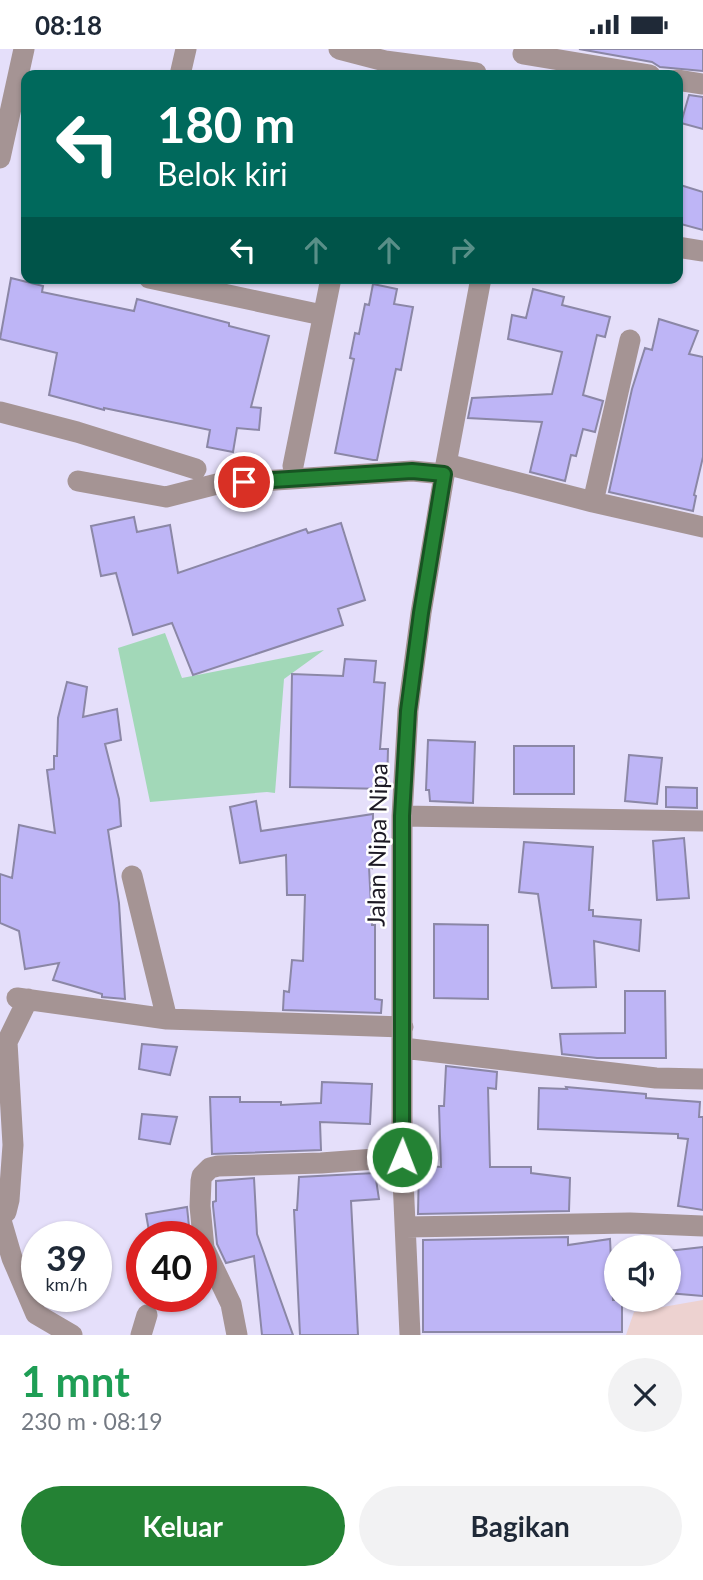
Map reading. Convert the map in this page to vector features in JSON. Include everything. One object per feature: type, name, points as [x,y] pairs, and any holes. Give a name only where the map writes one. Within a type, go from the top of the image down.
[{"type":"street","points":[[0,158],[24,49]]},
{"type":"street","points":[[181,70],[186,49]]},
{"type":"street","points":[[339,49],[384,68],[421,70]]},
{"type":"street","points":[[522,60],[607,70]]},
{"type":"street","points":[[683,81],[703,84]]},
{"type":"street","points":[[683,248],[703,251]]},
{"type":"street","points":[[177,284],[321,315]]},
{"type":"street","points":[[293,466],[321,315],[329,284]]},
{"type":"street","name":"Jalan Nipa Nipa","points":[[410,1335],[402,1157],[402,816],[408,711],[445,469],[480,284]]},
{"type":"street","points":[[593,502],[630,340]]},
{"type":"street","points":[[0,412],[196,468]]},
{"type":"street","points":[[78,481],[166,497],[216,484],[445,469],[703,527]]},
{"type":"street","points":[[402,816],[703,821]]},
{"type":"street","points":[[132,876],[167,1019]]},
{"type":"street","points":[[72,1335],[36,1314],[12,1258],[0,1217],[6,1212],[9,1200],[13,1145],[7,1042],[22,998],[167,1019],[403,1037],[656,1078],[703,1079]]},
{"type":"street","points":[[237,1335],[231,1304],[204,1248],[200,1206],[201,1181],[205,1173],[218,1166],[402,1157]]},
{"type":"street","points":[[406,1227],[630,1223],[703,1226]]},
{"type":"shaded area","points":[[703,1300],[703,1335],[626,1335],[634,1312],[681,1312],[681,1304]]},
{"type":"green space","points":[[165,633],[182,678],[324,650],[284,679],[275,793],[150,802],[118,648]]},
{"type":"building","points":[[579,49],[703,49],[703,71],[660,67],[652,62]]},
{"type":"building","points":[[689,95],[703,97],[703,129],[683,124]]},
{"type":"building","points":[[683,186],[703,192],[703,230],[683,225]]},
{"type":"building","points":[[11,278],[21,280],[21,284],[43,286],[42,292],[134,311],[137,299],[269,336],[251,407],[261,408],[259,430],[237,428],[233,452],[207,447],[210,430],[104,410],[49,395],[57,353],[0,339]]},
{"type":"building","points":[[373,284],[397,289],[394,304],[413,307],[401,370],[396,369],[377,460],[335,453],[354,359],[350,358],[355,333],[359,334],[365,304],[369,305]]},
{"type":"building","points":[[533,289],[564,297],[562,305],[610,317],[605,337],[597,335],[583,395],[603,401],[595,432],[583,429],[576,456],[571,455],[565,481],[530,472],[542,422],[468,418],[472,398],[552,394],[562,352],[508,339],[512,315],[526,318]]},
{"type":"building","points":[[659,319],[698,331],[689,354],[703,357],[703,457],[693,511],[609,492],[632,389],[645,348],[652,350]]},
{"type":"building","points":[[134,517],[137,532],[170,525],[178,573],[306,529],[308,533],[341,523],[365,600],[338,609],[343,625],[193,675],[172,623],[133,635],[116,573],[101,576],[91,526]]},
{"type":"building","points":[[345,659],[376,661],[374,682],[385,683],[380,749],[388,749],[387,789],[290,787],[292,674],[343,676]]},
{"type":"building","points":[[67,682],[87,687],[83,717],[117,709],[121,740],[105,744],[119,799],[121,826],[108,830],[119,903],[125,999],[102,997],[102,994],[53,980],[59,963],[25,969],[19,931],[0,923],[0,874],[12,878],[19,825],[55,833],[47,770],[54,769],[54,756],[57,756],[58,718]]},
{"type":"building","points":[[428,740],[475,742],[473,803],[430,801],[429,790],[426,790]]},
{"type":"building","points":[[514,746],[574,746],[574,794],[514,794]]},
{"type":"building","points":[[629,755],[662,758],[657,804],[625,801]]},
{"type":"building","points":[[666,787],[697,788],[697,808],[666,807]]},
{"type":"building","points":[[256,801],[261,831],[373,814],[372,868],[369,867],[372,925],[375,925],[375,999],[382,1000],[381,1013],[283,1010],[284,991],[289,992],[292,960],[303,961],[305,895],[287,895],[286,855],[240,863],[230,807]]},
{"type":"building","points":[[684,838],[689,898],[657,900],[653,841]]},
{"type":"building","points":[[524,842],[593,847],[589,910],[593,910],[593,916],[641,920],[639,951],[594,941],[596,987],[552,988],[538,894],[519,892]]},
{"type":"building","points":[[434,924],[488,925],[488,999],[434,998]]},
{"type":"building","points":[[625,991],[665,991],[666,1058],[597,1058],[562,1054],[560,1034],[625,1033]]},
{"type":"building","points":[[142,1044],[177,1047],[170,1075],[139,1069]]},
{"type":"building","points":[[446,1066],[497,1072],[496,1089],[488,1088],[490,1167],[531,1167],[531,1173],[570,1178],[569,1211],[418,1214],[419,1165],[441,1167],[439,1106],[444,1106]]},
{"type":"building","points":[[322,1082],[372,1084],[370,1124],[320,1122],[321,1150],[212,1154],[210,1097],[240,1097],[240,1102],[281,1102],[281,1105],[321,1103]]},
{"type":"building","points":[[566,1087],[700,1102],[699,1117],[703,1117],[703,1210],[678,1206],[688,1139],[678,1138],[678,1134],[538,1129],[539,1088],[567,1089]]},
{"type":"building","points":[[142,1114],[177,1117],[170,1144],[139,1139]]},
{"type":"building","points":[[375,1173],[379,1199],[351,1201],[358,1335],[300,1335],[294,1210],[297,1210],[299,1177]]},
{"type":"building","points":[[254,1178],[257,1234],[293,1335],[262,1335],[254,1256],[226,1263],[217,1244],[217,1221],[215,1221],[213,1206],[216,1201],[216,1181]]},
{"type":"building","points":[[187,1207],[188,1221],[147,1221],[146,1214]]},
{"type":"building","points":[[568,1237],[568,1245],[604,1240],[604,1312],[622,1312],[622,1332],[423,1332],[423,1240]]},
{"type":"building","points":[[703,1247],[703,1296],[681,1294],[681,1250]]},
{"type":"route","points":[[244,482],[412,471],[444,474],[408,711],[402,816],[402,1157]]}]
